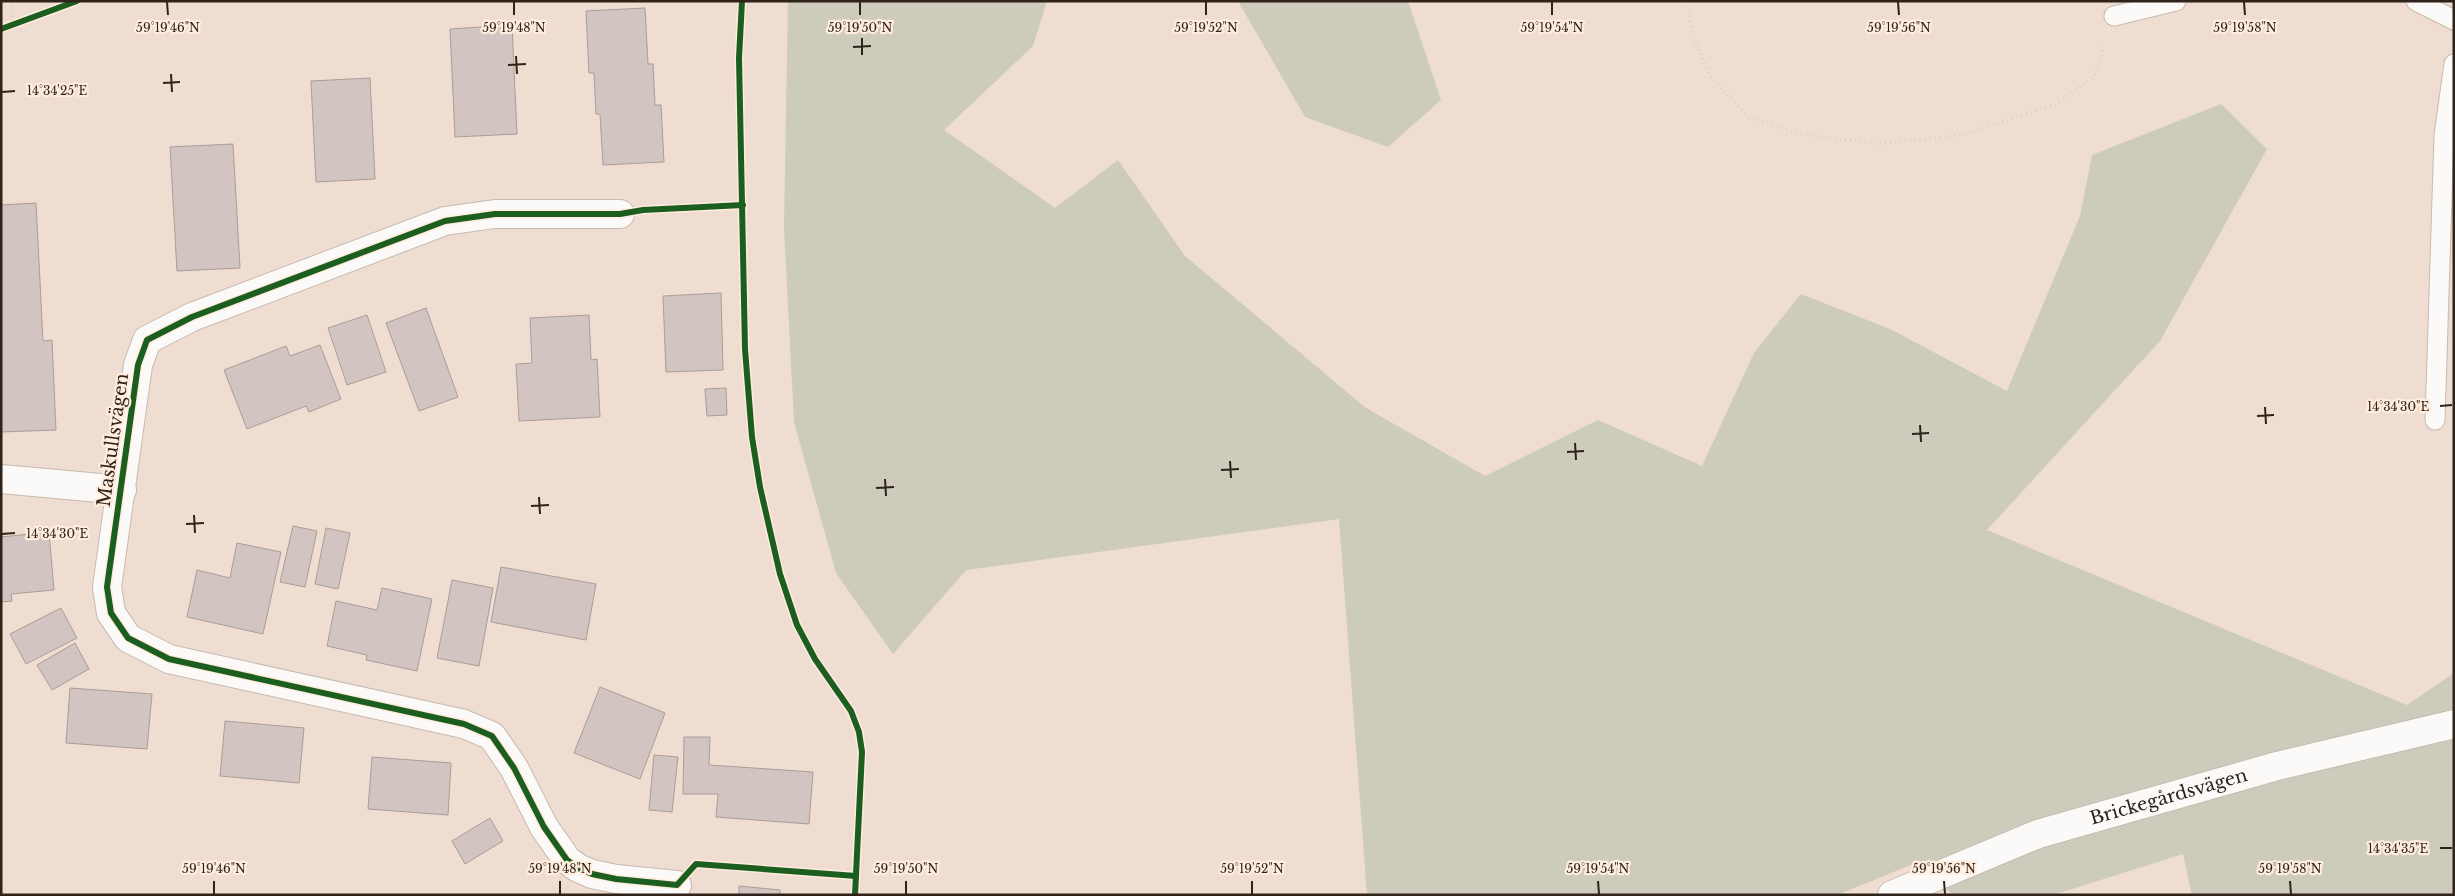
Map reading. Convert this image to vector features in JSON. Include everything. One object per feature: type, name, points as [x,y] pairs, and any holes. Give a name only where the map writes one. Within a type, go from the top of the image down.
[{"type":"street","name":"Maskullsvägen","points":[[620,214],[495,214],[445,221],[192,317],[147,340],[138,365],[107,587],[111,613],[128,638],[169,659],[464,724],[492,736],[514,768],[544,827],[567,860],[578,868],[592,874],[677,885]]},
{"type":"street","name":"Maskullsvägen","points":[[1,479],[122,490]]},
{"type":"street","name":"Brickegårdsvägen","points":[[1892,895],[2038,834],[2277,766],[2454,724]]},
{"type":"lane","points":[[2114,16],[2176,1]]},
{"type":"lane","points":[[2416,1],[2454,20]]},
{"type":"lane","points":[[2435,420],[2444,135],[2454,64]]},
{"type":"path","points":[[11,1],[10,26],[22,21]]},
{"type":"path","points":[[1687,1],[1692,34],[1710,76],[1749,117],[1795,133],[1877,144],[1961,135],[2056,104],[2094,77],[2114,16]]},
{"type":"shaded area","points":[[788,1],[1047,1],[1033,46],[944,130],[1055,208],[1118,160],[1185,256],[1366,408],[1485,476],[1598,420],[1702,466],[1754,353],[1801,294],[1890,329],[2007,391],[2080,216],[2092,155],[2221,104],[2267,149],[2160,341],[1987,530],[2407,705],[2454,673],[2454,895],[2192,895],[2183,854],[2053,895],[1954,895],[1913,864],[1837,895],[1367,895],[1339,519],[966,570],[893,654],[836,573],[794,422],[784,227]]},
{"type":"shaded area","points":[[1238,1],[1408,1],[1441,100],[1388,147],[1305,117]]},
{"type":"building","points":[[645,8],[648,64],[653,64],[655,105],[661,105],[664,162],[603,165],[600,114],[596,114],[594,73],[589,73],[586,11]]},
{"type":"building","points":[[512,25],[517,134],[455,137],[450,29]]},
{"type":"building","points":[[370,78],[375,179],[316,182],[311,81]]},
{"type":"building","points":[[233,144],[240,268],[177,271],[170,147]]},
{"type":"building","points":[[36,203],[43,341],[52,340],[56,430],[1,432],[1,205]]},
{"type":"building","points":[[721,293],[723,370],[666,372],[663,296]]},
{"type":"building","points":[[426,308],[458,397],[419,411],[386,323]]},
{"type":"building","points":[[367,315],[386,372],[347,385],[328,328]]},
{"type":"building","points":[[589,315],[591,360],[597,359],[600,417],[519,421],[516,364],[532,363],[530,318]]},
{"type":"building","points":[[320,345],[341,399],[309,412],[306,406],[247,429],[224,370],[286,346],[290,356]]},
{"type":"building","points":[[726,388],[727,415],[707,416],[705,389]]},
{"type":"building","points":[[293,526],[317,531],[305,587],[280,582]]},
{"type":"building","points":[[326,528],[350,533],[338,589],[315,584]]},
{"type":"building","points":[[49,532],[54,590],[11,594],[12,601],[1,602],[1,537]]},
{"type":"building","points":[[237,543],[281,552],[263,634],[187,617],[197,570],[230,578]]},
{"type":"building","points":[[501,567],[596,584],[586,640],[491,622]]},
{"type":"building","points":[[452,580],[493,588],[479,666],[437,658]]},
{"type":"building","points":[[382,588],[432,599],[417,671],[366,660],[367,655],[327,646],[336,601],[377,610]]},
{"type":"building","points":[[61,608],[77,638],[26,664],[10,634]]},
{"type":"building","points":[[75,643],[89,669],[52,690],[37,665]]},
{"type":"building","points":[[600,687],[665,713],[640,779],[574,753]]},
{"type":"building","points":[[70,688],[152,694],[147,749],[66,743]]},
{"type":"building","points":[[225,721],[304,728],[299,783],[220,776]]},
{"type":"building","points":[[684,737],[710,737],[709,765],[813,772],[809,824],[716,817],[718,794],[683,794]]},
{"type":"building","points":[[654,755],[678,757],[672,812],[649,810]]},
{"type":"building","points":[[372,757],[451,763],[448,815],[368,809]]},
{"type":"building","points":[[490,818],[503,841],[465,864],[452,841]]},
{"type":"building","points":[[739,886],[780,890],[780,895],[739,895]]},
{"type":"cycle path","points":[[1,29],[77,1]]},
{"type":"cycle path","points":[[742,1],[739,58],[745,349],[752,437],[760,487],[780,574],[797,625],[815,659],[851,711],[859,732],[862,752],[855,895]]},
{"type":"cycle path","points":[[743,205],[643,210],[620,214],[495,214],[445,221],[192,317],[147,340],[138,365],[107,587],[111,613],[128,638],[169,659],[464,724],[492,736],[514,768],[544,827],[567,860],[578,868],[592,874],[616,879],[677,885],[696,864],[856,876]]}]
